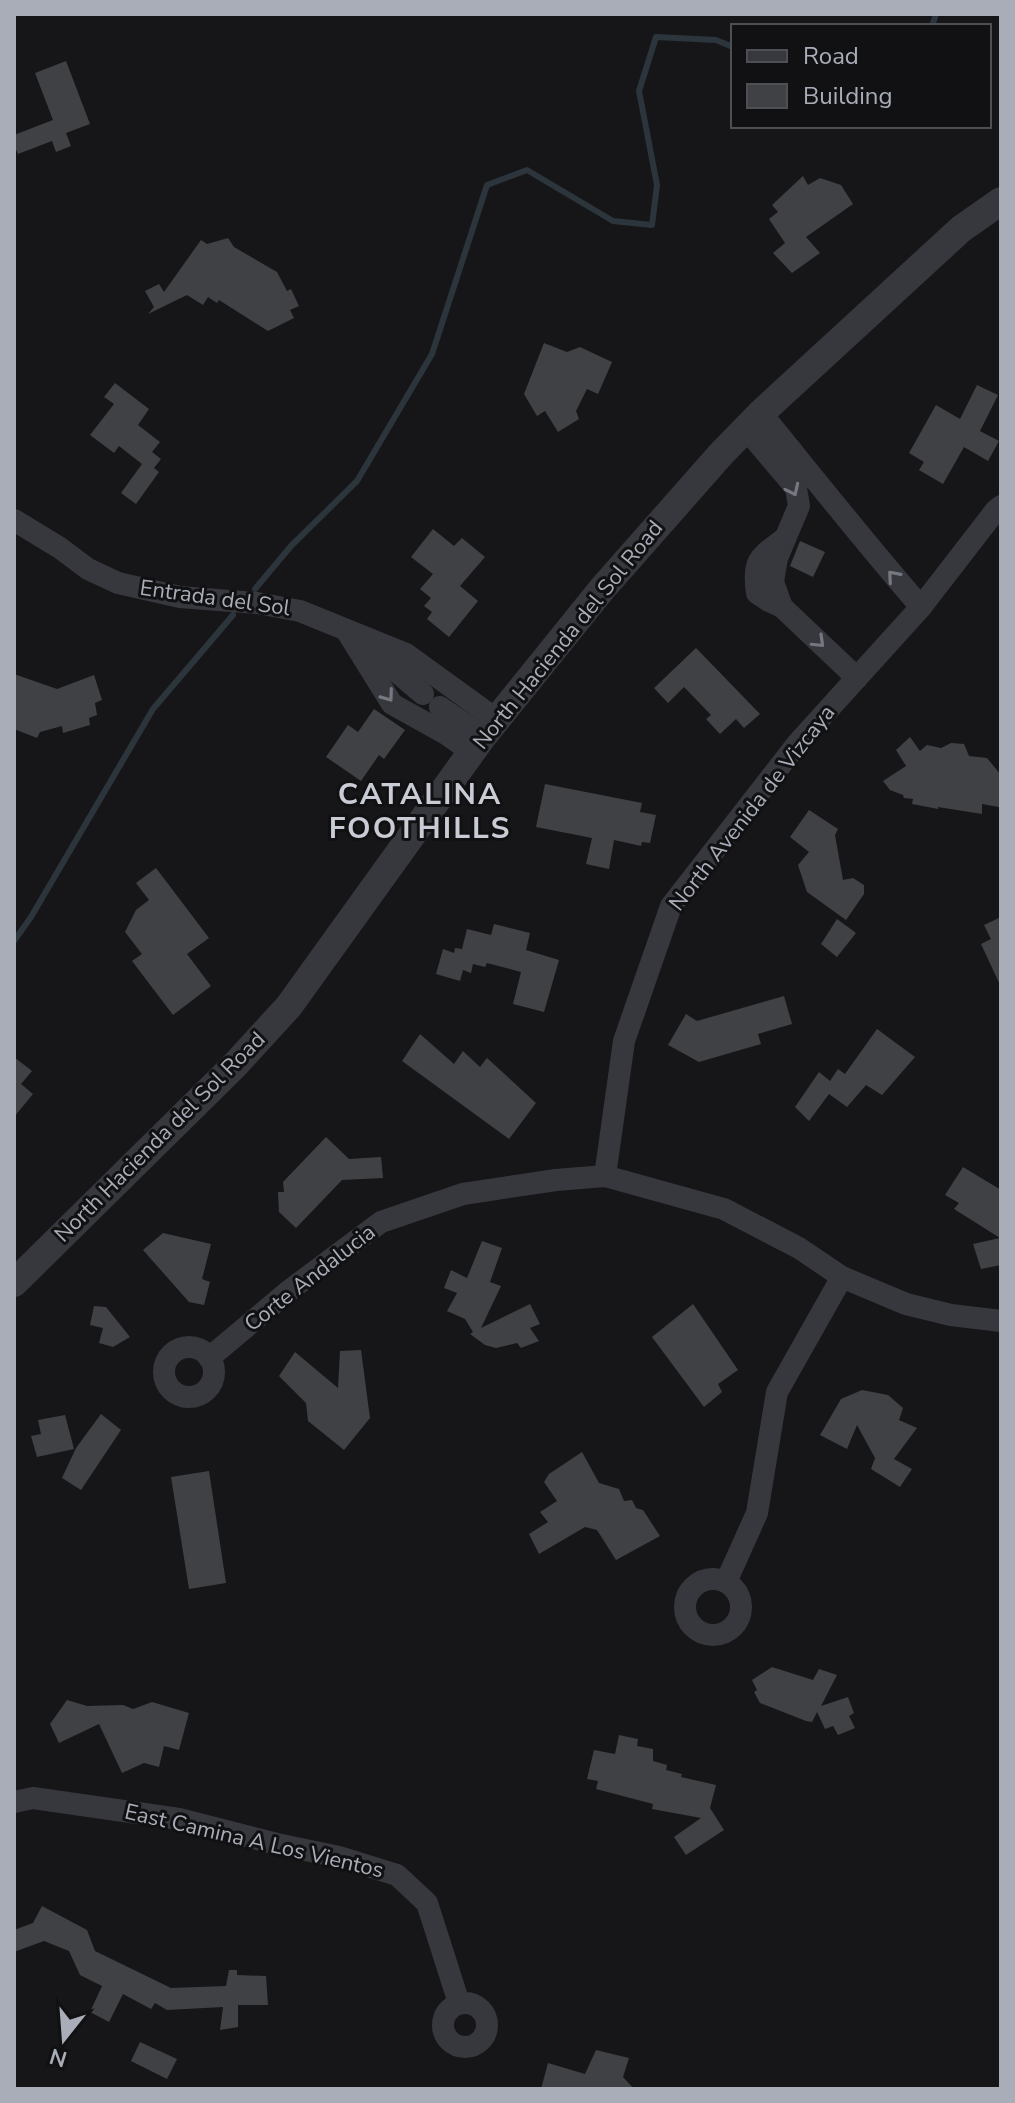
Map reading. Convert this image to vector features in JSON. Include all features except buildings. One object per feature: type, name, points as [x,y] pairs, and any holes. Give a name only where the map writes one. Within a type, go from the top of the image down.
[{"type":"street","name":"North Hacienda del Sol Road","points":[[14,1283],[235,1065],[289,1006],[484,736],[602,589],[721,454],[961,229],[1001,201]]},
{"type":"street","points":[[753,421],[796,488],[799,506],[777,558],[773,582],[782,607],[857,678]]},
{"type":"street","points":[[753,421],[830,497],[865,544],[921,607]]},
{"type":"street","name":"North Avenida de Vizcaya","points":[[605,1176],[624,1041],[671,906],[797,744],[921,607],[1001,506]]},
{"type":"street","name":"Entrada del Sol","points":[[14,520],[88,569],[118,583],[180,597],[257,603],[300,611],[406,654],[484,736]]},
{"type":"street","points":[[346,630],[392,704],[446,734],[484,736]]},
{"type":"street","points":[[346,630],[432,700],[484,736]]},
{"type":"street","points":[[605,1176],[724,1209],[799,1248],[842,1277],[906,1304],[951,1315],[1001,1321]]},
{"type":"street","name":"Corte Andalucia","points":[[209,1358],[290,1290],[381,1222],[463,1194],[605,1176]]},
{"type":"street","points":[[726,1582],[757,1513],[777,1392],[842,1277]]},
{"type":"street","name":"East Camina A Los Vientos","points":[[14,1802],[33,1798],[179,1819],[339,1857],[397,1875],[427,1903],[459,2003]]},
{"type":"waterway","points":[[933,24],[936,14]]},
{"type":"waterway","points":[[255,589],[291,546],[357,481],[432,354],[487,185],[527,170],[613,221],[652,225],[657,185],[639,91],[656,37],[716,40],[731,46]]},
{"type":"waterway","points":[[14,941],[153,709],[233,615]]},
{"type":"district","name":"CATALINA FOOTHILLS","points":[[420,811]]}]
